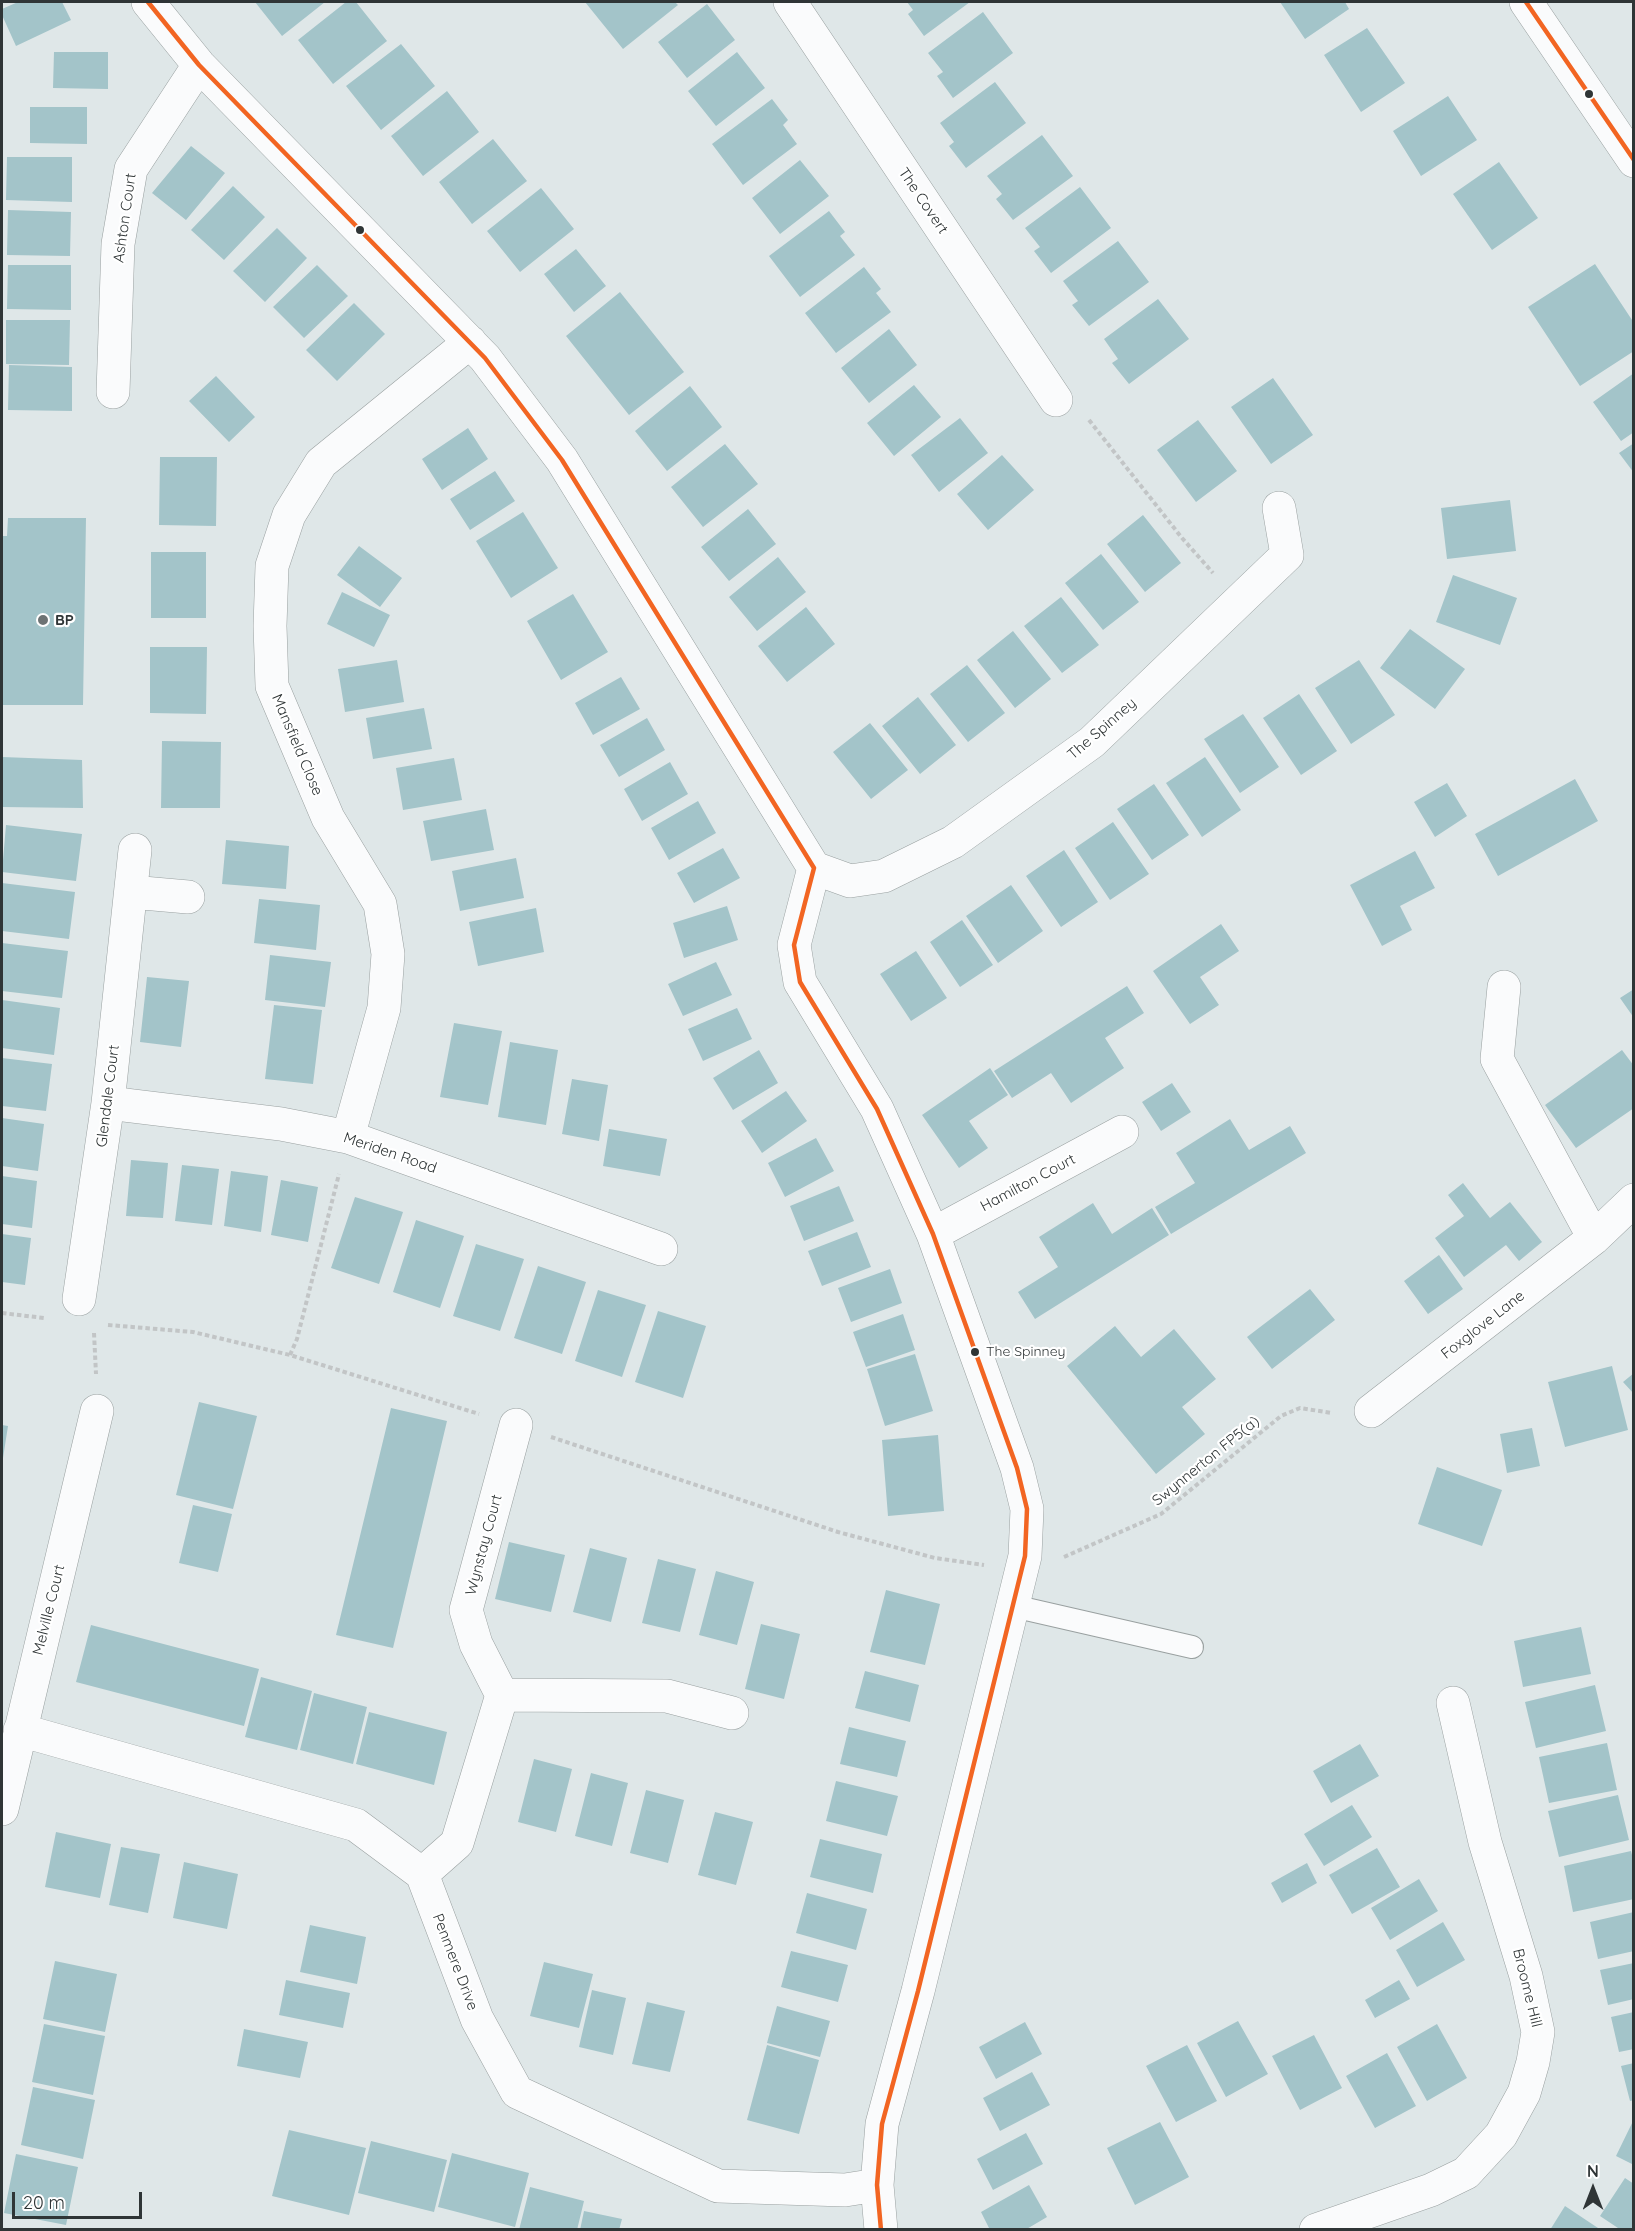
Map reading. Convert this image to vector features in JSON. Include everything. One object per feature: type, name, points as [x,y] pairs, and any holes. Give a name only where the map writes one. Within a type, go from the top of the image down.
[{"type":"street","points":[[148,2],[199,65],[485,358],[562,460],[813,868],[794,945],[800,982],[877,1109],[933,1234],[1017,1468],[1027,1509],[1025,1556],[918,1991],[882,2124],[877,2185],[881,2229]]},
{"type":"street","name":"The Covert","points":[[790,2],[1056,400]]},
{"type":"street","points":[[1526,2],[1634,161]]},
{"type":"street","name":"Ashton Court","points":[[113,392],[118,244],[131,169],[199,65]]},
{"type":"street","name":"Mansfield Close","points":[[348,1137],[384,1008],[388,954],[380,904],[328,818],[272,686],[270,626],[272,566],[289,515],[321,463],[470,342]]},
{"type":"street","name":"The Spinney","points":[[813,868],[850,881],[884,876],[953,842],[1092,742],[1287,555],[1279,508]]},
{"type":"street","name":"Glendale Court","points":[[86,1311],[135,850]]},
{"type":"street","points":[[131,892],[188,897]]},
{"type":"street","points":[[1504,987],[1497,1059],[1594,1238]]},
{"type":"street","name":"Meriden Road","points":[[108,1103],[281,1124],[348,1137],[661,1249]]},
{"type":"street","name":"Hamilton Court","points":[[933,1234],[1122,1132]]},
{"type":"street","name":"Foxglove Lane","points":[[1371,1411],[1594,1238],[1634,1200]]},
{"type":"street","name":"Melville Court","points":[[2,1809],[97,1411]]},
{"type":"street","name":"Wynstay Court","points":[[502,1695],[476,1644],[466,1610],[516,1425]]},
{"type":"street","points":[[20,1730],[356,1825],[422,1874],[457,1843],[502,1695],[667,1696],[732,1713]]},
{"type":"street","name":"Broome Hill","points":[[1316,2229],[1431,2190],[1466,2173],[1501,2135],[1524,2093],[1533,2062],[1538,2032],[1526,1976],[1485,1842],[1453,1703]]},
{"type":"street","name":"Penmere Drive","points":[[422,1874],[477,2019],[517,2092],[718,2186],[845,2190],[877,2185]]},
{"type":"lane","points":[[1013,1605],[1192,1647]]},
{"type":"path","points":[[1056,400],[1089,419],[1182,538],[1239,602]]},
{"type":"path","points":[[290,1355],[297,1339],[348,1137]]},
{"type":"path","points":[[86,1311],[97,1411]]},
{"type":"path","name":"Swynnerton FP5(a)","points":[[1025,1556],[1056,1561],[1161,1514],[1281,1416],[1300,1408],[1325,1413],[1371,1411]]},
{"type":"building","points":[[18,2],[62,2],[71,20],[16,46],[2,15],[2,9]]},
{"type":"building","points":[[255,2],[325,2],[282,36]]},
{"type":"building","points":[[346,2],[356,2],[387,41],[333,84],[298,40]]},
{"type":"building","points":[[585,2],[675,2],[678,5],[623,49]]},
{"type":"building","points":[[907,2],[970,2],[924,36],[908,14],[913,10]]},
{"type":"building","points":[[1280,2],[1345,2],[1349,9],[1305,39]]},
{"type":"building","points":[[707,4],[735,40],[687,78],[658,42]]},
{"type":"building","points":[[983,12],[1013,53],[953,98],[937,76],[943,72],[928,53]]},
{"type":"building","points":[[1367,28],[1405,83],[1361,112],[1324,55]]},
{"type":"building","points":[[401,44],[435,86],[381,130],[346,86]]},
{"type":"building","points":[[54,52],[108,52],[108,89],[53,88]]},
{"type":"building","points":[[737,52],[765,88],[716,126],[688,91]]},
{"type":"building","points":[[995,82],[1026,123],[966,168],[949,146],[954,142],[940,123]]},
{"type":"building","points":[[447,91],[479,132],[423,176],[391,136]]},
{"type":"building","points":[[1448,96],[1477,140],[1421,176],[1393,131]]},
{"type":"building","points":[[772,99],[788,120],[783,125],[797,144],[743,185],[712,144]]},
{"type":"building","points":[[30,107],[87,107],[87,144],[30,143]]},
{"type":"building","points":[[1042,135],[1073,176],[1013,220],[996,199],[1002,194],[987,176]]},
{"type":"building","points":[[493,139],[527,181],[472,224],[439,182]]},
{"type":"building","points":[[191,146],[225,173],[186,220],[152,193]]},
{"type":"building","points":[[7,157],[72,157],[72,202],[6,200]]},
{"type":"building","points":[[800,160],[829,196],[780,234],[752,198]]},
{"type":"building","points":[[1499,162],[1538,218],[1492,250],[1453,194]]},
{"type":"building","points":[[233,186],[265,217],[224,260],[191,230]]},
{"type":"building","points":[[1080,187],[1111,228],[1051,273],[1034,251],[1040,247],[1025,228]]},
{"type":"building","points":[[541,188],[574,229],[520,272],[487,231]]},
{"type":"building","points":[[8,210],[71,212],[70,256],[7,255]]},
{"type":"building","points":[[829,211],[845,232],[840,236],[855,255],[800,297],[769,256]]},
{"type":"building","points":[[277,228],[307,258],[265,302],[233,271]]},
{"type":"building","points":[[1118,241],[1149,282],[1089,326],[1072,305],[1078,301],[1063,281]]},
{"type":"building","points":[[576,249],[606,286],[574,312],[544,274]]},
{"type":"building","points":[[1595,264],[1634,323],[1634,351],[1580,386],[1528,307]]},
{"type":"building","points":[[8,265],[71,265],[71,310],[7,309]]},
{"type":"building","points":[[317,265],[348,296],[304,338],[273,307]]},
{"type":"building","points":[[864,267],[881,289],[876,293],[891,312],[836,353],[805,313]]},
{"type":"building","points":[[620,292],[684,372],[629,415],[566,336]]},
{"type":"building","points":[[1158,299],[1189,339],[1129,384],[1112,363],[1118,359],[1104,339]]},
{"type":"building","points":[[354,303],[385,334],[337,381],[306,350]]},
{"type":"building","points":[[6,320],[70,320],[69,365],[6,364]]},
{"type":"building","points":[[889,329],[917,365],[869,403],[841,368]]},
{"type":"building","points":[[9,365],[72,367],[72,411],[8,410]]},
{"type":"building","points":[[1634,373],[1634,432],[1621,441],[1593,402]]},
{"type":"building","points":[[216,376],[255,417],[229,442],[189,401]]},
{"type":"building","points":[[1273,378],[1313,435],[1271,464],[1231,407]]},
{"type":"building","points":[[914,385],[941,417],[894,456],[867,423]]},
{"type":"building","points":[[690,386],[722,427],[667,471],[635,431]]},
{"type":"building","points":[[960,418],[988,453],[939,492],[911,455]]},
{"type":"building","points":[[1198,420],[1237,471],[1196,502],[1157,450]]},
{"type":"building","points":[[468,428],[488,459],[442,490],[422,459]]},
{"type":"building","points":[[1634,443],[1634,473],[1619,453]]},
{"type":"building","points":[[725,444],[758,484],[703,527],[671,487]]},
{"type":"building","points":[[1002,455],[1034,490],[988,530],[957,494]]},
{"type":"building","points":[[160,457],[217,457],[216,526],[159,525]]},
{"type":"building","points":[[495,471],[515,501],[470,530],[450,499]]},
{"type":"building","points":[[1510,500],[1516,551],[1447,559],[1441,508]]},
{"type":"building","points":[[748,509],[776,544],[729,581],[701,547]]},
{"type":"building","points":[[523,512],[558,568],[511,598],[476,541]]},
{"type":"building","points":[[1143,515],[1181,563],[1145,592],[1107,544]]},
{"type":"building","name":"BP","points":[[8,518],[86,518],[83,705],[2,705],[2,536],[7,536]]},
{"type":"building","points":[[359,546],[402,578],[380,607],[337,575]]},
{"type":"building","points":[[151,552],[206,552],[206,618],[151,618]]},
{"type":"building","points":[[1101,554],[1139,602],[1103,630],[1065,583]]},
{"type":"building","points":[[778,557],[806,592],[757,631],[729,597]]},
{"type":"building","points":[[1453,575],[1517,598],[1500,645],[1436,622]]},
{"type":"building","points":[[342,592],[390,615],[374,647],[327,624]]},
{"type":"building","points":[[573,594],[608,652],[561,680],[527,621]]},
{"type":"building","points":[[1061,597],[1099,645],[1062,673],[1024,626]]},
{"type":"building","points":[[806,607],[835,644],[787,682],[758,646]]},
{"type":"building","points":[[1410,629],[1465,669],[1435,709],[1380,668]]},
{"type":"building","points":[[1013,631],[1051,679],[1015,708],[977,660]]},
{"type":"building","points":[[150,647],[207,647],[206,714],[150,713]]},
{"type":"building","points":[[397,660],[404,702],[345,712],[338,669]]},
{"type":"building","points":[[1359,660],[1395,715],[1351,744],[1315,688]]},
{"type":"building","points":[[967,665],[1005,713],[968,742],[930,694]]},
{"type":"building","points":[[621,677],[640,709],[593,735],[575,703]]},
{"type":"building","points":[[1299,694],[1337,751],[1301,775],[1263,718]]},
{"type":"building","points":[[918,697],[956,745],[920,774],[882,726]]},
{"type":"building","points":[[424,708],[432,749],[373,759],[366,718]]},
{"type":"building","points":[[1243,714],[1279,767],[1240,793],[1204,739]]},
{"type":"building","points":[[647,718],[665,750],[619,777],[600,745]]},
{"type":"building","points":[[870,723],[908,770],[871,799],[833,752]]},
{"type":"building","points":[[162,741],[221,742],[220,808],[161,808]]},
{"type":"building","points":[[2,757],[82,760],[83,808],[2,807]]},
{"type":"building","points":[[1205,757],[1241,810],[1202,837],[1166,783]]},
{"type":"building","points":[[454,758],[462,800],[403,810],[396,768]]},
{"type":"building","points":[[670,762],[688,794],[642,821],[624,789]]},
{"type":"building","points":[[1575,779],[1598,821],[1498,876],[1475,834]]},
{"type":"building","points":[[1447,783],[1467,816],[1435,837],[1414,802]]},
{"type":"building","points":[[1154,784],[1189,835],[1152,860],[1117,809]]},
{"type":"building","points":[[698,801],[716,833],[669,860],[651,828]]},
{"type":"building","points":[[486,809],[494,850],[431,861],[423,821]]},
{"type":"building","points":[[1113,822],[1149,874],[1110,900],[1075,848]]},
{"type":"building","points":[[6,825],[82,834],[76,881],[2,872]]},
{"type":"building","points":[[226,840],[289,846],[286,889],[222,884]]},
{"type":"building","points":[[723,848],[740,878],[694,903],[677,873]]},
{"type":"building","points":[[1064,850],[1098,902],[1061,927],[1026,876]]},
{"type":"building","points":[[1415,851],[1435,888],[1400,906],[1412,930],[1382,946],[1350,885]]},
{"type":"building","points":[[516,858],[524,898],[460,911],[452,871]]},
{"type":"building","points":[[2,883],[75,892],[69,939],[2,931]]},
{"type":"building","points":[[1011,885],[1043,931],[998,963],[966,916]]},
{"type":"building","points":[[259,899],[320,905],[316,950],[254,943]]},
{"type":"building","points":[[727,906],[738,940],[684,958],[673,923]]},
{"type":"building","points":[[536,908],[544,952],[478,966],[469,922]]},
{"type":"building","points":[[962,920],[993,965],[960,987],[930,942]]},
{"type":"building","points":[[1221,924],[1239,951],[1200,977],[1219,1005],[1190,1024],[1153,971]]},
{"type":"building","points":[[2,943],[68,951],[62,998],[2,991]]},
{"type":"building","points":[[916,951],[947,998],[911,1021],[880,974]]},
{"type":"building","points":[[270,955],[331,962],[325,1007],[265,1000]]},
{"type":"building","points":[[716,962],[732,995],[683,1016],[668,984]]},
{"type":"building","points":[[147,977],[189,981],[181,1047],[140,1042]]},
{"type":"building","points":[[1127,986],[1144,1013],[1105,1038],[1124,1068],[1071,1103],[1051,1073],[1012,1098],[994,1071]]},
{"type":"building","points":[[1634,989],[1634,1018],[1620,998]]},
{"type":"building","points":[[2,1000],[60,1008],[54,1055],[2,1048]]},
{"type":"building","points":[[274,1005],[322,1010],[313,1084],[265,1079]]},
{"type":"building","points":[[737,1008],[752,1039],[703,1061],[688,1029]]},
{"type":"building","points":[[454,1023],[502,1031],[488,1105],[440,1097]]},
{"type":"building","points":[[510,1042],[558,1050],[546,1125],[498,1117]]},
{"type":"building","points":[[759,1050],[778,1083],[733,1110],[713,1078]]},
{"type":"building","points":[[1622,1050],[1634,1066],[1634,1108],[1576,1148],[1545,1105]]},
{"type":"building","points":[[2,1058],[52,1064],[46,1111],[2,1106]]},
{"type":"building","points":[[990,1068],[1008,1095],[969,1121],[988,1148],[959,1168],[922,1115]]},
{"type":"building","points":[[572,1079],[608,1085],[599,1141],[562,1134]]},
{"type":"building","points":[[1172,1083],[1191,1112],[1161,1131],[1142,1102]]},
{"type":"building","points":[[786,1091],[807,1121],[762,1153],[741,1121]]},
{"type":"building","points":[[2,1118],[44,1124],[38,1171],[2,1166]]},
{"type":"building","points":[[1230,1119],[1249,1150],[1290,1126],[1306,1153],[1171,1234],[1155,1207],[1195,1183],[1176,1153]]},
{"type":"building","points":[[609,1129],[667,1139],[660,1176],[603,1166]]},
{"type":"building","points":[[816,1138],[834,1171],[785,1197],[768,1163]]},
{"type":"building","points":[[131,1160],[168,1163],[163,1218],[126,1216]]},
{"type":"building","points":[[182,1165],[219,1169],[212,1225],[175,1221]]},
{"type":"building","points":[[231,1171],[268,1176],[261,1232],[224,1226]]},
{"type":"building","points":[[2,1176],[37,1181],[32,1228],[2,1224]]},
{"type":"building","points":[[281,1180],[318,1187],[308,1242],[271,1235]]},
{"type":"building","points":[[1463,1183],[1490,1218],[1510,1202],[1542,1242],[1519,1261],[1506,1245],[1464,1277],[1435,1238],[1464,1216],[1448,1195]]},
{"type":"building","points":[[839,1186],[854,1221],[804,1241],[790,1206]]},
{"type":"building","points":[[355,1197],[403,1212],[379,1284],[331,1268]]},
{"type":"building","points":[[1093,1203],[1112,1234],[1152,1208],[1169,1235],[1035,1319],[1018,1292],[1058,1267],[1039,1237]]},
{"type":"building","points":[[416,1220],[464,1236],[440,1308],[393,1292]]},
{"type":"building","points":[[857,1232],[871,1267],[822,1286],[808,1251]]},
{"type":"building","points":[[2,1234],[31,1238],[25,1285],[2,1282]]},
{"type":"building","points":[[476,1244],[524,1259],[500,1331],[453,1316]]},
{"type":"building","points":[[1439,1255],[1463,1289],[1428,1314],[1404,1281]]},
{"type":"building","points":[[538,1266],[586,1282],[562,1354],[514,1338]]},
{"type":"building","points":[[890,1269],[902,1303],[851,1322],[838,1288]]},
{"type":"building","points":[[1310,1289],[1335,1320],[1272,1369],[1247,1337]]},
{"type":"building","points":[[598,1290],[646,1305],[622,1377],[575,1361]]},
{"type":"building","points":[[658,1311],[706,1326],[683,1398],[635,1382]]},
{"type":"building","points":[[903,1314],[915,1350],[866,1367],[853,1332]]},
{"type":"building","points":[[1115,1326],[1141,1357],[1174,1329],[1216,1379],[1182,1407],[1205,1434],[1156,1474],[1067,1366]]},
{"type":"building","points":[[915,1354],[933,1411],[885,1426],[867,1369]]},
{"type":"building","points":[[1612,1366],[1628,1430],[1565,1447],[1548,1382]]},
{"type":"building","points":[[1634,1373],[1634,1394],[1623,1382]]},
{"type":"building","points":[[199,1402],[257,1416],[233,1509],[176,1495]]},
{"type":"building","points":[[391,1408],[447,1421],[393,1648],[336,1635]]},
{"type":"building","points":[[2,1425],[8,1426],[3,1458],[2,1458]]},
{"type":"building","points":[[1532,1428],[1540,1466],[1507,1473],[1500,1434]]},
{"type":"building","points":[[938,1435],[944,1511],[888,1516],[882,1440]]},
{"type":"building","points":[[1437,1467],[1502,1490],[1482,1546],[1418,1524]]},
{"type":"building","points":[[193,1505],[232,1514],[218,1572],[179,1563]]},
{"type":"building","points":[[509,1542],[565,1555],[551,1612],[495,1599]]},
{"type":"building","points":[[590,1548],[627,1558],[611,1622],[573,1612]]},
{"type":"building","points":[[658,1559],[696,1569],[680,1632],[642,1623]]},
{"type":"building","points":[[716,1571],[754,1582],[737,1645],[699,1635]]},
{"type":"building","points":[[886,1590],[940,1604],[925,1665],[870,1652]]},
{"type":"building","points":[[761,1624],[800,1634],[784,1699],[745,1689]]},
{"type":"building","points":[[91,1625],[259,1669],[244,1726],[76,1682]]},
{"type":"building","points":[[1581,1627],[1591,1674],[1523,1687],[1514,1641]]},
{"type":"building","points":[[865,1671],[919,1685],[910,1722],[855,1708]]},
{"type":"building","points":[[261,1677],[312,1691],[297,1750],[245,1737]]},
{"type":"building","points":[[1595,1685],[1606,1731],[1536,1748],[1525,1702]]},
{"type":"building","points":[[314,1693],[367,1707],[353,1764],[300,1750]]},
{"type":"building","points":[[369,1712],[447,1732],[434,1785],[356,1764]]},
{"type":"building","points":[[849,1727],[906,1741],[897,1777],[840,1764]]},
{"type":"building","points":[[1607,1743],[1617,1790],[1549,1803],[1539,1757]]},
{"type":"building","points":[[1360,1744],[1379,1776],[1331,1803],[1313,1771]]},
{"type":"building","points":[[534,1759],[572,1769],[556,1832],[518,1822]]},
{"type":"building","points":[[591,1773],[628,1783],[612,1846],[575,1836]]},
{"type":"building","points":[[836,1781],[898,1796],[887,1836],[826,1821]]},
{"type":"building","points":[[646,1790],[684,1800],[668,1863],[630,1853]]},
{"type":"building","points":[[1618,1795],[1629,1840],[1559,1857],[1548,1811]]},
{"type":"building","points":[[1352,1805],[1372,1837],[1324,1866],[1304,1834]]},
{"type":"building","points":[[715,1812],[753,1822],[736,1885],[698,1875]]},
{"type":"building","points":[[56,1832],[111,1844],[100,1898],[45,1887]]},
{"type":"building","points":[[820,1839],[882,1854],[873,1893],[810,1877]]},
{"type":"building","points":[[121,1847],[160,1854],[148,1913],[109,1905]]},
{"type":"building","points":[[1377,1848],[1400,1887],[1352,1914],[1329,1875]]},
{"type":"building","points":[[1631,1851],[1634,1863],[1634,1899],[1573,1912],[1564,1866]]},
{"type":"building","points":[[184,1862],[238,1874],[227,1929],[173,1918]]},
{"type":"building","points":[[1307,1863],[1317,1883],[1282,1903],[1271,1883]]},
{"type":"building","points":[[1419,1879],[1438,1911],[1390,1940],[1371,1908]]},
{"type":"building","points":[[807,1893],[867,1909],[856,1950],[796,1933]]},
{"type":"building","points":[[1634,1912],[1634,1951],[1598,1959],[1590,1922]]},
{"type":"building","points":[[1443,1922],[1465,1960],[1417,1987],[1396,1950]]},
{"type":"building","points":[[310,1925],[366,1937],[357,1984],[300,1972]]},
{"type":"building","points":[[791,1951],[848,1965],[838,2002],[781,1987]]},
{"type":"building","points":[[55,1961],[117,1974],[105,2032],[43,2019]]},
{"type":"building","points":[[544,1962],[593,1974],[579,2028],[530,2016]]},
{"type":"building","points":[[1634,1963],[1634,1999],[1608,2005],[1600,1970]]},
{"type":"building","points":[[286,1980],[350,1993],[343,2028],[279,2015]]},
{"type":"building","points":[[1399,1980],[1410,1999],[1375,2018],[1365,2000]]},
{"type":"building","points":[[592,1990],[626,1998],[613,2055],[579,2047]]},
{"type":"building","points":[[647,2002],[685,2011],[670,2072],[632,2064]]},
{"type":"building","points":[[777,2006],[830,2021],[820,2057],[767,2043]]},
{"type":"building","points":[[1634,2012],[1634,2049],[1619,2052],[1611,2017]]},
{"type":"building","points":[[1238,2021],[1268,2074],[1226,2097],[1197,2043]]},
{"type":"building","points":[[1025,2022],[1042,2054],[996,2079],[979,2047]]},
{"type":"building","points":[[44,2024],[105,2036],[93,2095],[32,2082]]},
{"type":"building","points":[[1437,2024],[1467,2078],[1427,2101],[1397,2047]]},
{"type":"building","points":[[244,2029],[308,2042],[300,2078],[237,2066]]},
{"type":"building","points":[[1314,2035],[1342,2088],[1300,2110],[1272,2056]]},
{"type":"building","points":[[767,2045],[819,2060],[799,2134],[747,2120]]},
{"type":"building","points":[[1187,2045],[1217,2101],[1176,2122],[1146,2066]]},
{"type":"building","points":[[1387,2053],[1416,2106],[1375,2128],[1346,2076]]},
{"type":"building","points":[[1634,2063],[1634,2100],[1630,2101],[1621,2066]]},
{"type":"building","points":[[1032,2072],[1050,2105],[1000,2131],[983,2098]]},
{"type":"building","points":[[33,2087],[95,2100],[83,2159],[21,2145]]},
{"type":"building","points":[[1634,2119],[1634,2165],[1616,2156]]},
{"type":"building","points":[[1160,2122],[1189,2177],[1135,2205],[1107,2148]]},
{"type":"building","points":[[289,2130],[366,2148],[349,2215],[272,2196]]},
{"type":"building","points":[[1026,2133],[1043,2164],[993,2190],[977,2159]]},
{"type":"building","points":[[371,2141],[447,2160],[434,2212],[358,2193]]},
{"type":"building","points":[[452,2153],[529,2173],[515,2227],[438,2207]]},
{"type":"building","points":[[16,2154],[78,2167],[66,2225],[4,2213]]},
{"type":"building","points":[[1625,2178],[1634,2184],[1634,2230],[1621,2230],[1600,2216]]},
{"type":"building","points":[[1029,2185],[1047,2217],[1025,2230],[990,2230],[981,2212]]},
{"type":"building","points":[[530,2187],[584,2201],[577,2230],[519,2230]]},
{"type":"building","points":[[1565,2206],[1601,2230],[1550,2230]]},
{"type":"building","points":[[584,2211],[622,2219],[619,2230],[580,2230]]},
{"type":"transit line","points":[[148,2],[199,65],[485,358],[562,460],[814,868],[794,945],[800,982],[877,1109],[933,1234],[1017,1468],[1027,1509],[1025,1556],[918,1991],[882,2124],[877,2185],[881,2230]]},
{"type":"transit line","points":[[1526,2],[1634,160]]},
{"type":"place","name":"BP","points":[[43,620]]},
{"type":"place","name":"The Spinney","points":[[975,1352]]}]
